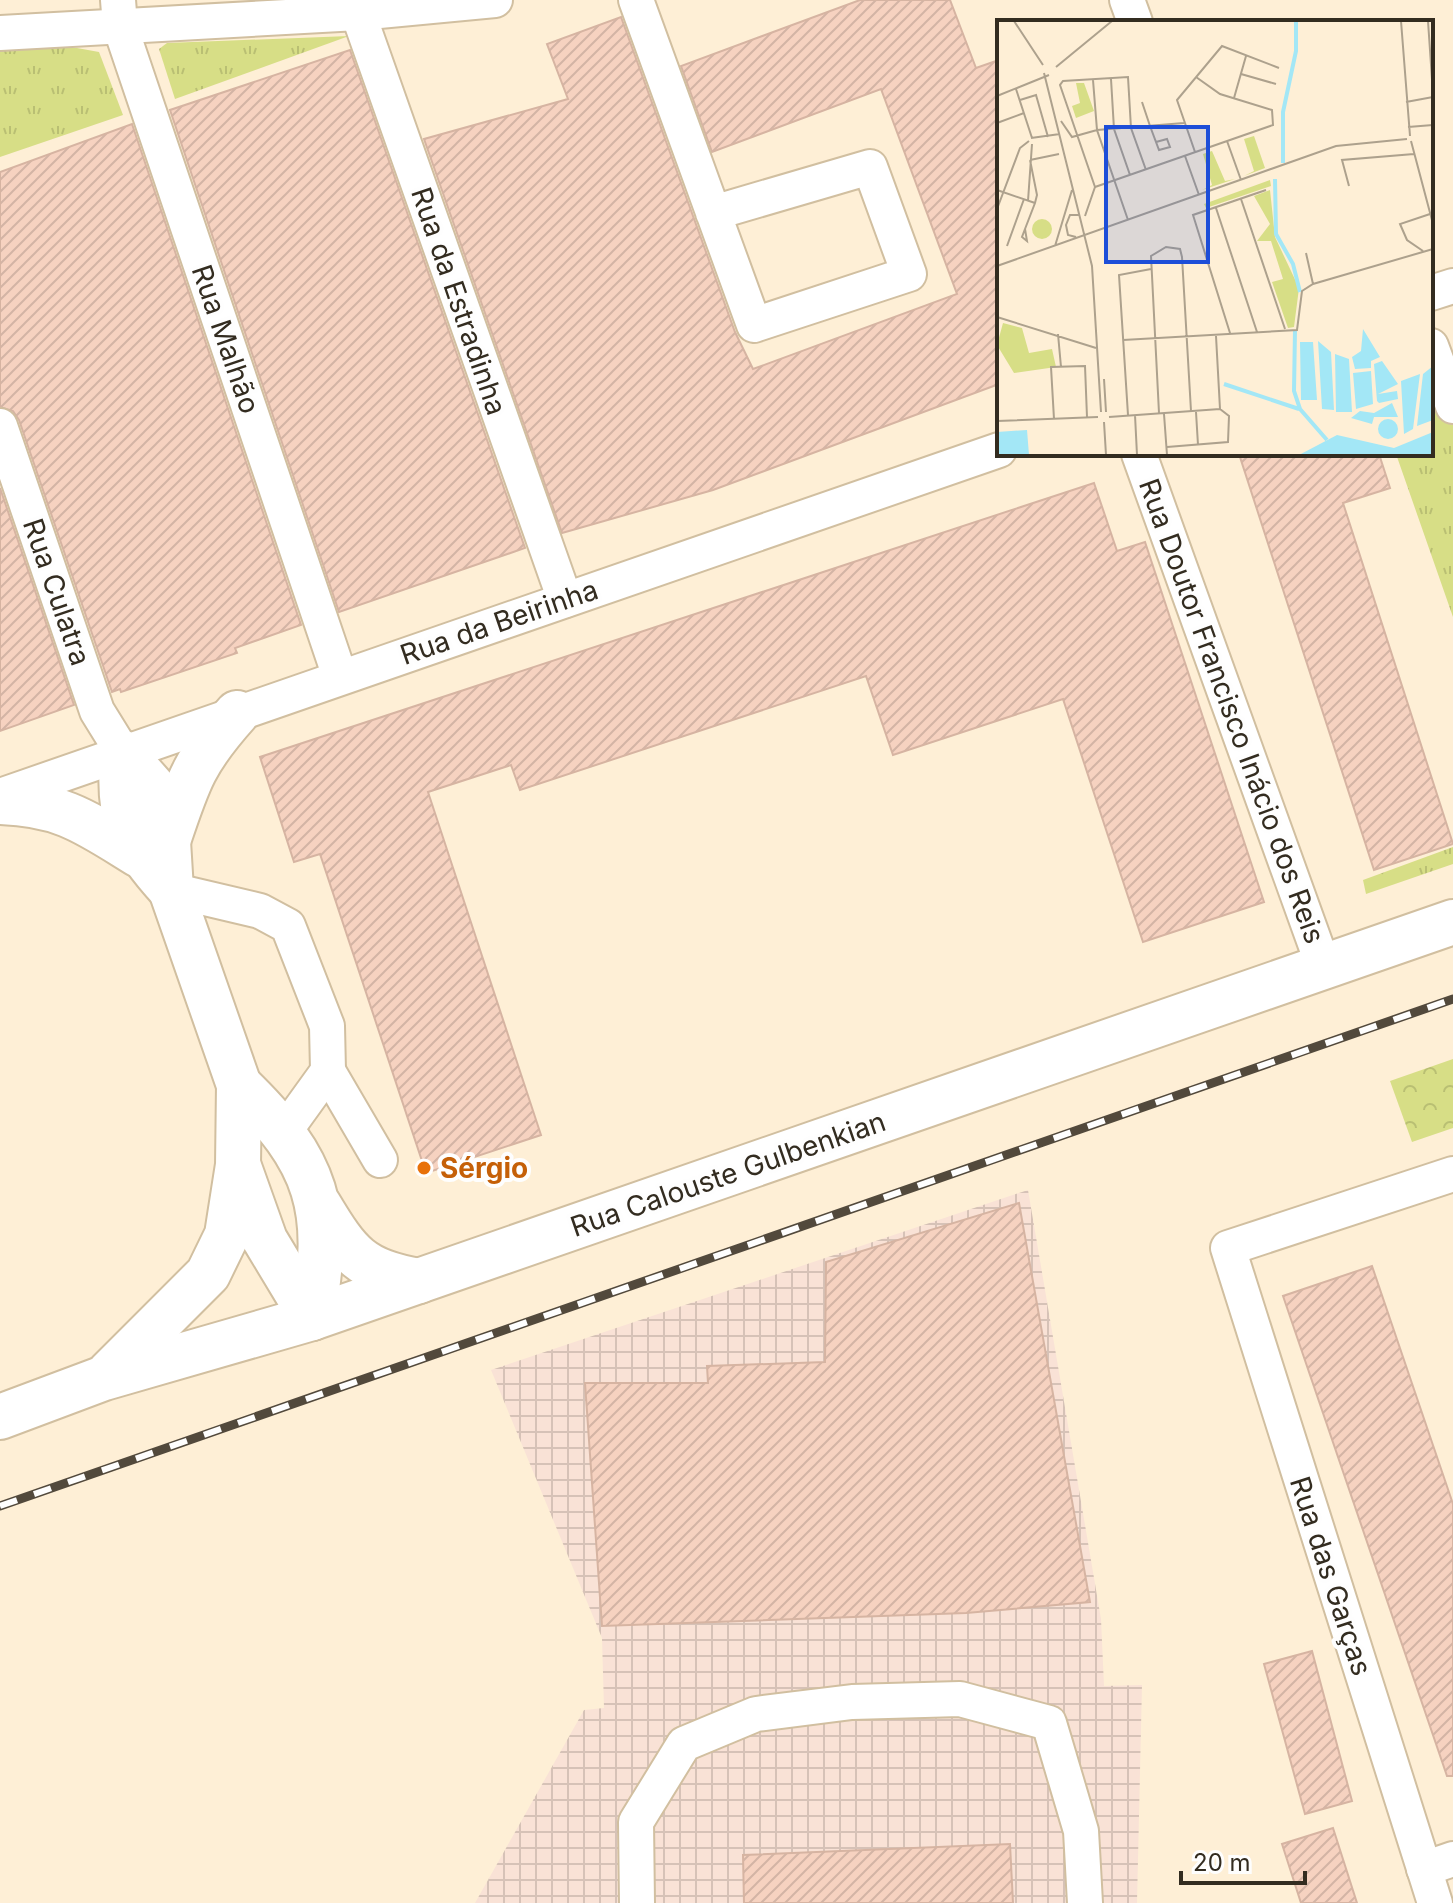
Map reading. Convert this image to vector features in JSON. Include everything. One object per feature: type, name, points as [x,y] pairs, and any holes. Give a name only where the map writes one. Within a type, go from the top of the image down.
[{"type":"street","points":[[0,33],[119,13],[495,0]]},
{"type":"street","points":[[636,0],[713,213],[754,325],[909,274],[870,167],[713,213]]},
{"type":"street","points":[[1127,0],[1134,20]]},
{"type":"street","name":"Rua da Estradinha","points":[[358,7],[565,600]]},
{"type":"street","name":"Rua Malhão","points":[[119,13],[340,677]]},
{"type":"street","points":[[1433,292],[1453,286]]},
{"type":"street","points":[[1433,351],[1453,406]]},
{"type":"street","name":"Rua Culatra","points":[[0,426],[97,711],[123,753]]},
{"type":"street","name":"Rua da Beirinha","points":[[0,796],[997,451]]},
{"type":"street","name":"Rua Doutor Francisco Inácio dos Reis","points":[[1140,456],[1324,968]]},
{"type":"street","points":[[154,848],[204,750],[237,713]]},
{"type":"street","points":[[104,1378],[208,1274],[227,1235],[238,1165],[239,1085],[154,848],[153,787],[123,753]]},
{"type":"street","points":[[0,802],[33,803],[62,810],[154,848]]},
{"type":"street","points":[[171,890],[260,911],[288,926],[327,1026],[328,1071],[380,1160]]},
{"type":"street","name":"Rua Calouste Gulbenkian","points":[[0,1417],[104,1378],[312,1318],[1453,922]]},
{"type":"street","points":[[284,1132],[328,1071]]},
{"type":"street","points":[[239,1085],[284,1132],[319,1205],[344,1247],[362,1264],[385,1275],[419,1281]]},
{"type":"street","points":[[238,1165],[265,1240],[312,1318]]},
{"type":"street","name":"Rua das Garças","points":[[1435,1903],[1438,1864],[1228,1248],[1453,1174]]},
{"type":"street","points":[[312,1318],[323,1264],[319,1205]]},
{"type":"street","points":[[637,1903],[636,1822],[684,1744],[756,1714],[852,1702],[960,1699],[1049,1723],[1081,1831],[1085,1903]]},
{"type":"shaded area","points":[[1028,1190],[1101,1619],[1104,1686],[1142,1685],[1137,1903],[475,1903],[584,1710],[604,1708],[602,1638],[491,1370]]},
{"type":"green space","points":[[349,36],[175,99],[159,49],[167,43]]},
{"type":"green space","points":[[0,48],[77,48],[99,52],[123,115],[0,157]]},
{"type":"green space","points":[[1453,351],[1453,617],[1397,456],[1433,456],[1433,357]]},
{"type":"green space","points":[[1453,847],[1453,864],[1366,894],[1363,880]]},
{"type":"green space","points":[[1453,1059],[1453,1128],[1412,1142],[1390,1081]]},
{"type":"building","points":[[860,0],[950,0],[976,68],[997,61],[997,385],[713,490],[562,533],[424,139],[568,99],[547,44],[621,17],[735,332],[753,369],[957,294],[881,89],[712,152],[681,66]]},
{"type":"building","points":[[350,50],[525,548],[339,612],[170,110]]},
{"type":"building","points":[[132,124],[301,625],[235,648],[237,653],[121,692],[120,689],[112,692],[19,420],[13,411],[0,407],[0,172]]},
{"type":"building","points":[[1240,456],[1380,456],[1390,488],[1343,503],[1453,844],[1374,870]]},
{"type":"building","points":[[1094,483],[1117,551],[1145,542],[1264,902],[1143,942],[1063,699],[893,755],[866,676],[520,790],[511,765],[428,792],[541,1135],[426,1173],[320,854],[294,862],[260,757]]},
{"type":"building","points":[[0,488],[74,705],[0,731]]},
{"type":"building","points":[[1019,1203],[1090,1602],[966,1613],[602,1626],[585,1383],[708,1383],[707,1366],[825,1362],[826,1262]]},
{"type":"building","points":[[1372,1266],[1453,1504],[1453,1776],[1447,1776],[1283,1296]]},
{"type":"building","points":[[1312,1651],[1352,1801],[1305,1814],[1264,1664]]},
{"type":"building","points":[[1333,1828],[1357,1903],[1301,1903],[1282,1844]]},
{"type":"building","points":[[1010,1844],[1013,1903],[744,1903],[743,1855]]},
{"type":"railway","points":[[0,1506],[1453,999]]},
{"type":"place","name":"Sérgio","points":[[424,1168]]}]
